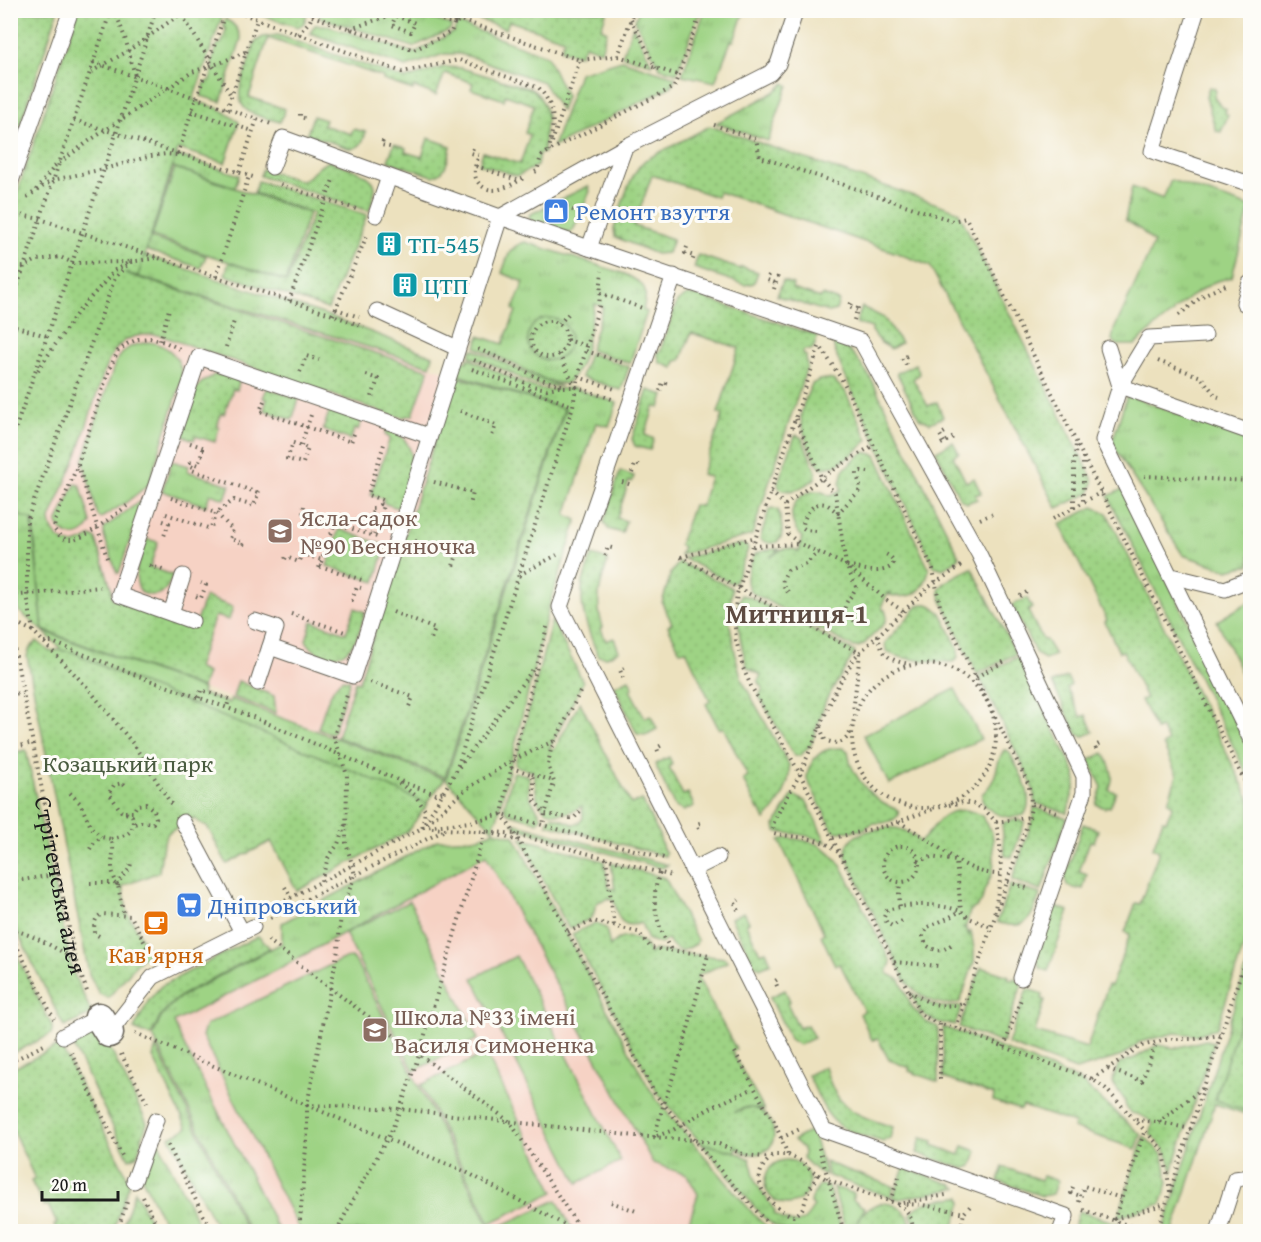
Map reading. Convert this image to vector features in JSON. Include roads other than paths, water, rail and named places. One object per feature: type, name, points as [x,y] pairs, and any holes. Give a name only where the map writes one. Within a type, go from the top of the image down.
[{"type":"lane","points":[[10,184],[70,10]]},
{"type":"lane","points":[[270,647],[353,676],[500,217],[625,147],[770,73],[778,64],[795,10]]},
{"type":"lane","points":[[1197,10],[1152,151],[1251,184]]},
{"type":"lane","points":[[269,174],[283,138],[500,217],[861,341],[979,554],[1084,776],[1084,793],[1021,978]]},
{"type":"lane","points":[[589,248],[625,147]]},
{"type":"lane","points":[[376,215],[389,177]]},
{"type":"lane","points":[[674,276],[560,607],[824,1130],[1066,1216],[1060,1232]]},
{"type":"lane","points":[[1243,282],[1244,303]]},
{"type":"lane","points":[[377,311],[456,351]]},
{"type":"lane","points":[[1205,335],[1149,338],[1120,386],[1103,440],[1251,738]]},
{"type":"lane","points":[[1108,348],[1120,386]]},
{"type":"lane","points":[[192,621],[117,590],[199,357],[317,398],[363,421],[429,436]]},
{"type":"lane","points":[[1120,386],[1251,432]]},
{"type":"lane","points":[[171,613],[183,576]]},
{"type":"lane","points":[[1171,576],[1225,589],[1251,579]]},
{"type":"lane","points":[[255,621],[276,628],[258,683]]},
{"type":"lane","points":[[63,1036],[108,1025],[153,977],[251,928],[192,851],[183,822]]},
{"type":"lane","points":[[692,870],[718,857]]},
{"type":"lane","points":[[134,1181],[156,1120]]},
{"type":"lane","points":[[1218,1232],[1235,1179],[1251,1177]]},
{"type":"place","name":"Ремонт взуття","points":[[556,211]]},
{"type":"place","name":"ТП-545","points":[[389,244]]},
{"type":"place","name":"ЦТП","points":[[405,285]]},
{"type":"place","name":"Ясла-садок №90 Весняночка","points":[[280,531]]},
{"type":"place","name":"Дніпровський","points":[[189,905]]},
{"type":"place","name":"Кав'ярня","points":[[156,923]]},
{"type":"place","name":"Школа №33 імені Василя Симоненка","points":[[375,1030]]},
{"type":"district","name":"Митниця-1","points":[[797,613]]},
{"type":"park label","name":"Козацький парк","points":[[128,763]]}]
